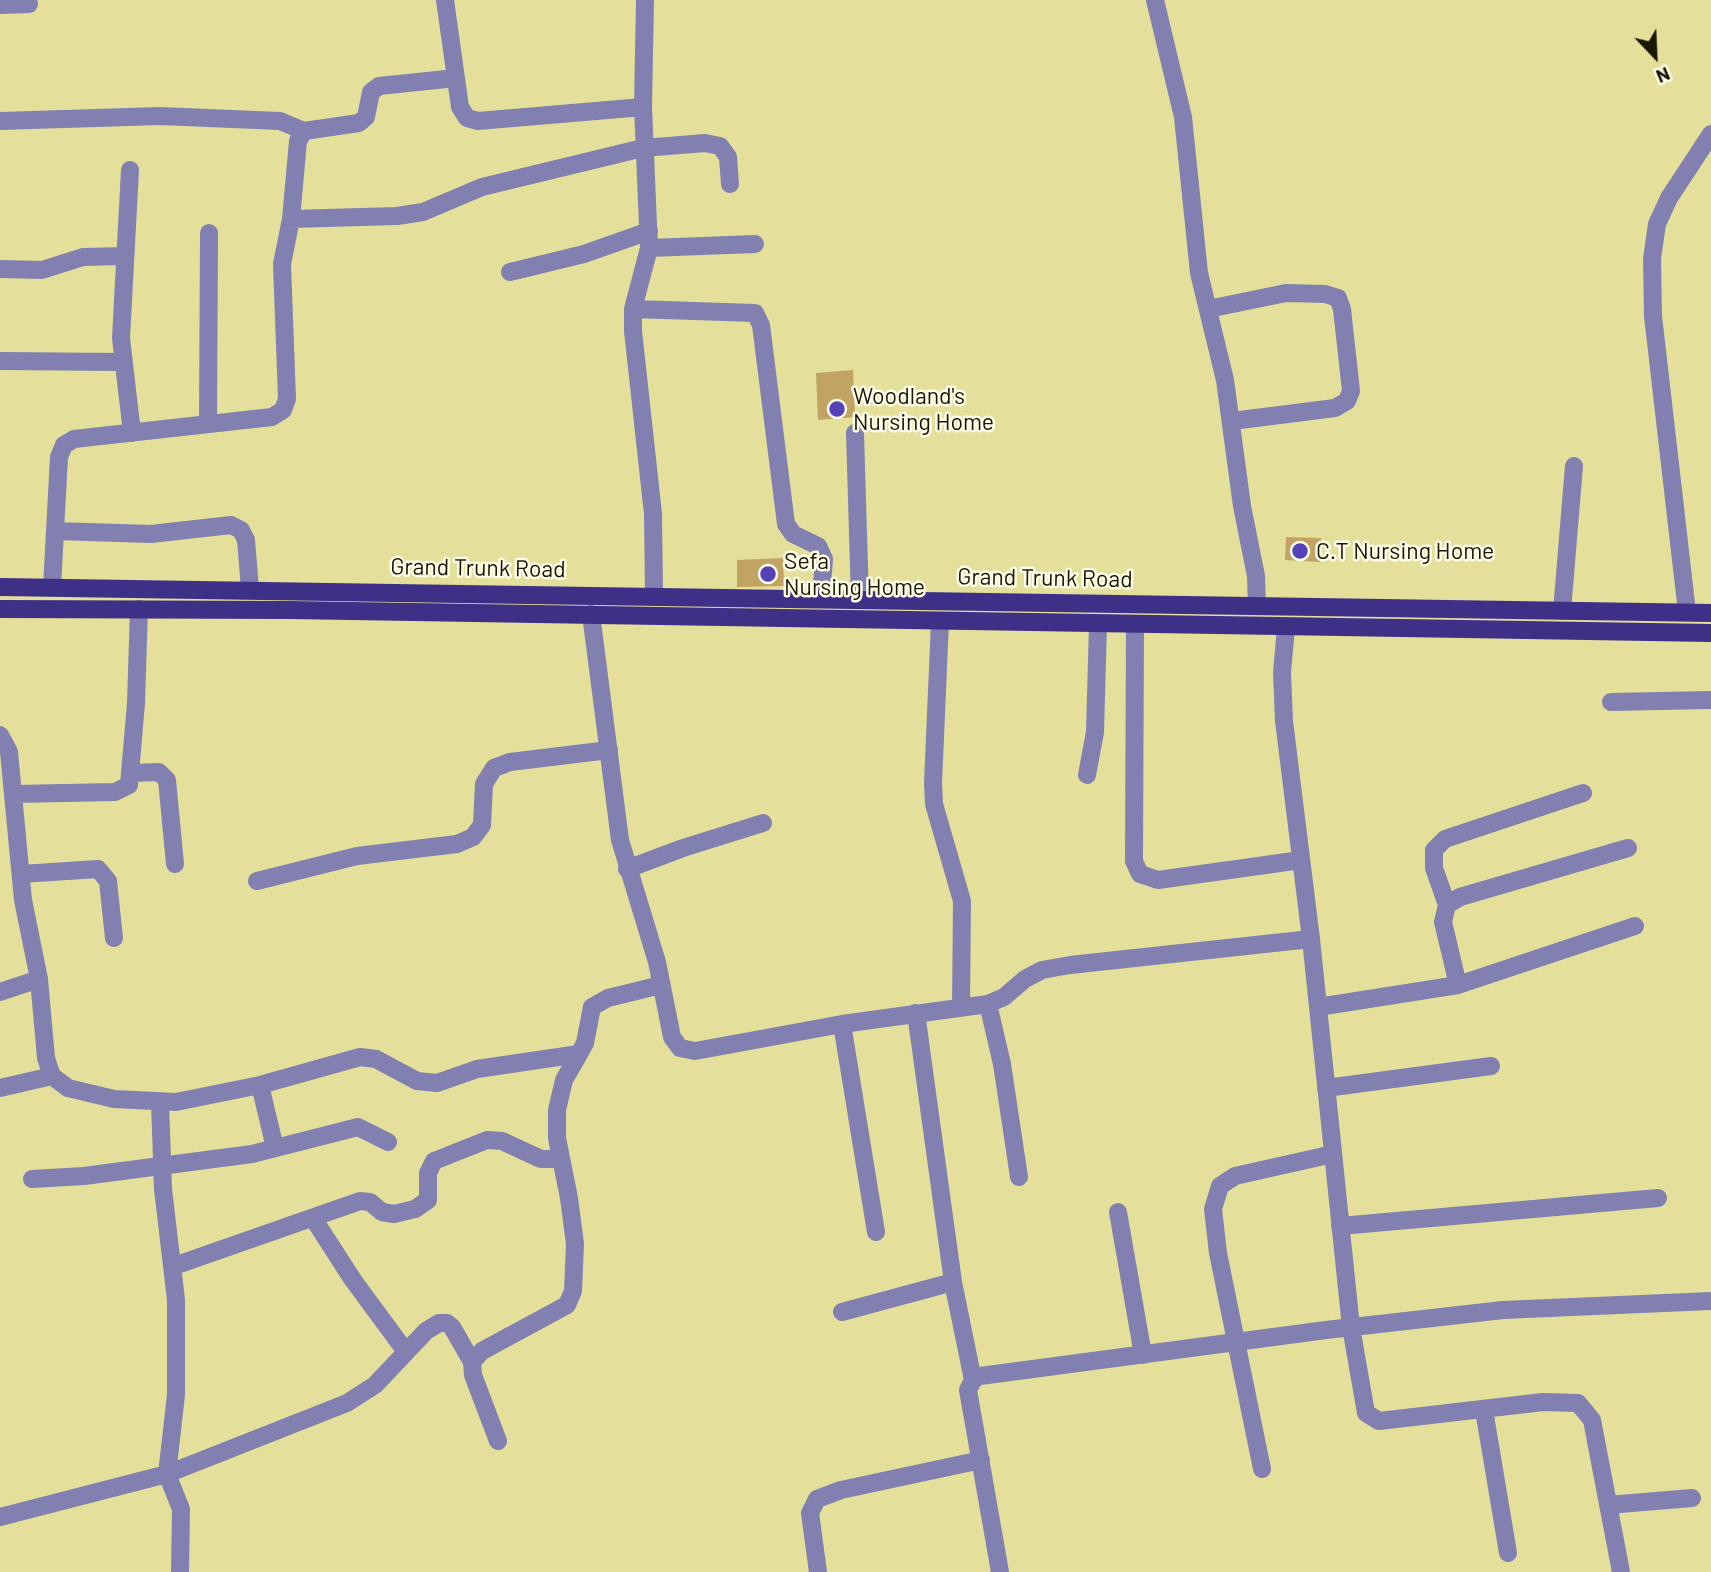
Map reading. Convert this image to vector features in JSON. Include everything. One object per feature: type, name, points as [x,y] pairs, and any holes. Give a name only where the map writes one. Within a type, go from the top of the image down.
[{"type":"main road","name":"Grand Trunk Road","points":[[0,587],[1711,612]]},
{"type":"main road","name":"Grand Trunk Road","points":[[0,609],[591,614],[1098,625],[1711,633]]},
{"type":"street","points":[[446,0],[460,107],[467,118],[478,121],[643,107]]},
{"type":"street","points":[[645,0],[643,148],[649,240],[633,309],[654,527],[654,596]]},
{"type":"street","points":[[1155,0],[1183,117],[1193,233],[1232,421],[1242,506],[1256,576],[1257,606]]},
{"type":"street","points":[[0,5],[29,4]]},
{"type":"street","points":[[0,121],[160,116],[280,121],[304,131],[359,123],[366,117],[372,92],[379,86],[456,78]]},
{"type":"street","points":[[52,587],[59,457],[64,445],[74,439],[272,417],[283,410],[287,399],[282,264],[291,219],[298,141],[304,131]]},
{"type":"street","points":[[1687,612],[1673,468],[1653,316],[1652,258],[1657,224],[1669,198],[1711,134]]},
{"type":"street","points":[[291,219],[397,216],[423,212],[482,187],[643,148],[705,143],[720,146],[728,157],[730,184]]},
{"type":"street","points":[[130,170],[124,256],[122,362],[132,433]]},
{"type":"street","points":[[208,423],[209,233]]},
{"type":"street","points":[[510,272],[649,240],[755,244]]},
{"type":"street","points":[[0,269],[42,270],[83,257],[124,256]]},
{"type":"street","points":[[1208,309],[1286,293],[1325,294],[1338,298],[1342,309],[1351,391],[1348,401],[1335,408],[1232,421]]},
{"type":"street","points":[[633,309],[755,313],[761,325],[786,524],[793,534],[818,546],[824,559],[821,599]]},
{"type":"street","points":[[0,361],[122,362]]},
{"type":"street","points":[[855,433],[860,600]]},
{"type":"street","points":[[1562,611],[1574,466]]},
{"type":"street","points":[[56,531],[141,534],[231,526],[241,530],[246,540],[250,589]]},
{"type":"street","points":[[14,794],[115,792],[129,785],[132,773],[139,609]]},
{"type":"street","points":[[591,614],[620,839],[627,869],[649,933],[672,1037],[680,1048],[695,1051],[842,1024],[988,1004],[1004,997],[1025,979],[1042,970],[1188,950],[1311,939]]},
{"type":"street","points":[[940,622],[934,793],[962,901],[961,1007]]},
{"type":"street","points":[[1087,775],[1095,732],[1098,625]]},
{"type":"street","points":[[1135,625],[1135,861],[1140,874],[1158,880],[1301,860]]},
{"type":"street","points":[[1286,628],[1282,672],[1284,721],[1311,939],[1351,1327],[1366,1413],[1379,1421],[1543,1402],[1578,1403],[1592,1420],[1621,1572]]},
{"type":"street","points":[[1611,702],[1711,700]]},
{"type":"street","points":[[0,735],[9,752],[14,794],[8,822],[21,874],[39,979],[46,1058],[52,1076],[68,1088],[114,1099],[176,1102],[260,1085],[360,1057],[376,1059],[417,1081],[437,1083],[477,1069],[579,1054]]},
{"type":"street","points":[[257,881],[357,856],[457,844],[473,837],[482,825],[484,784],[487,775],[501,764],[609,750]]},
{"type":"street","points":[[132,773],[159,772],[167,780],[176,864]]},
{"type":"street","points":[[1458,985],[1443,922],[1447,905],[1434,868],[1434,850],[1445,839],[1583,793]]},
{"type":"street","points":[[627,869],[762,823]]},
{"type":"street","points":[[1447,905],[1460,897],[1628,848]]},
{"type":"street","points":[[21,874],[98,869],[108,881],[114,938]]},
{"type":"street","points":[[1318,1007],[1458,985],[1634,926]]},
{"type":"street","points":[[0,992],[39,979]]},
{"type":"street","points":[[472,1362],[482,1351],[568,1305],[573,1292],[575,1244],[557,1138],[557,1111],[564,1080],[585,1043],[592,1007],[608,998],[662,985]]},
{"type":"street","points":[[988,1004],[1002,1064],[1018,1177]]},
{"type":"street","points":[[916,1013],[953,1282],[973,1380],[968,1390],[1000,1572]]},
{"type":"street","points":[[842,1024],[876,1232]]},
{"type":"street","points":[[1326,1088],[1491,1066]]},
{"type":"street","points":[[0,1088],[52,1076]]},
{"type":"street","points":[[260,1085],[275,1149]]},
{"type":"street","points":[[160,1102],[161,1166],[174,1266],[176,1395],[167,1474],[181,1509],[180,1572]]},
{"type":"street","points":[[32,1179],[61,1179],[275,1149],[358,1127],[387,1142]]},
{"type":"street","points":[[174,1266],[360,1201],[370,1202],[382,1212],[394,1214],[415,1209],[428,1200],[429,1173],[434,1161],[486,1140],[502,1141],[541,1159],[561,1159]]},
{"type":"street","points":[[1262,1469],[1218,1253],[1213,1209],[1220,1186],[1235,1176],[1333,1154]]},
{"type":"street","points":[[1340,1226],[1658,1198]]},
{"type":"street","points":[[1118,1212],[1143,1355]]},
{"type":"street","points":[[313,1218],[353,1280],[406,1352]]},
{"type":"street","points":[[842,1312],[953,1282]]},
{"type":"street","points":[[973,1380],[1236,1342],[1503,1310],[1711,1301]]},
{"type":"street","points":[[0,1517],[167,1474],[347,1403],[375,1385],[426,1331],[439,1323],[447,1323],[472,1362],[472,1375],[498,1441]]},
{"type":"street","points":[[1484,1410],[1508,1553]]},
{"type":"street","points":[[818,1572],[810,1513],[817,1499],[841,1490],[981,1460]]},
{"type":"street","points":[[1608,1504],[1692,1498]]},
{"type":"building","points":[[853,370],[855,417],[818,420],[816,373]]},
{"type":"building","points":[[1286,537],[1321,538],[1320,562],[1285,560]]},
{"type":"building","points":[[783,558],[784,586],[737,587],[737,560]]},
{"type":"place","name":"Woodland's Nursing Home","points":[[837,409]]},
{"type":"place","name":"C.T Nursing Home","points":[[1300,551]]},
{"type":"place","name":"Sefa Nursing Home","points":[[768,574]]}]
